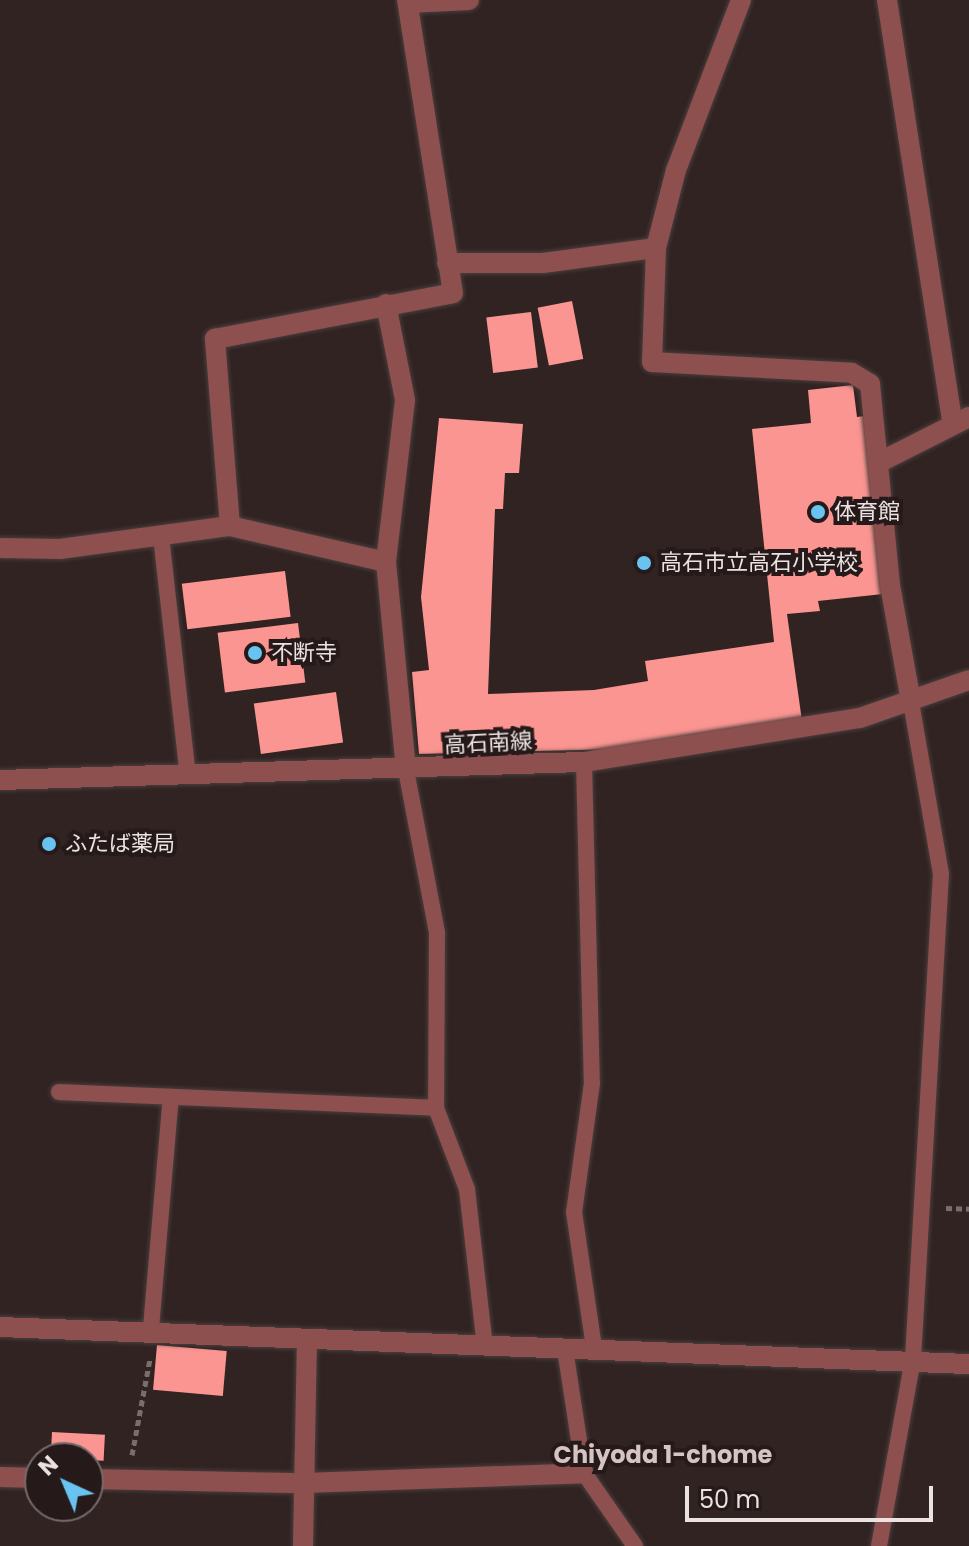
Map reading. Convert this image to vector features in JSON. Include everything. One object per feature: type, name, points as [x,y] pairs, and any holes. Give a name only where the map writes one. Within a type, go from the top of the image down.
[{"type":"street","points":[[230,526],[215,339],[453,293],[408,2],[469,0]]},
{"type":"street","points":[[741,0],[676,170],[656,248],[652,362],[852,373],[870,384],[910,696]]},
{"type":"street","points":[[878,463],[961,421],[887,0]]},
{"type":"street","points":[[447,263],[543,263],[656,248]]},
{"type":"street","points":[[386,304],[405,400],[386,562],[406,770]]},
{"type":"street","points":[[0,548],[161,536],[230,526],[386,562]]},
{"type":"street","name":"高石南線","points":[[0,780],[187,769],[406,770],[584,762],[860,718],[910,696],[969,680]]},
{"type":"street","points":[[0,1327],[151,1328],[307,1342],[565,1349],[594,1347],[913,1359],[969,1364]]},
{"type":"street","points":[[303,1546],[307,1342]]},
{"type":"street","points":[[104,1479],[304,1483],[584,1473]]},
{"type":"street","points":[[0,1477],[24,1478]]},
{"type":"lane","points":[[161,536],[187,769]]},
{"type":"lane","points":[[879,1546],[913,1359],[941,874],[910,696]]},
{"type":"lane","points":[[584,762],[592,1083],[574,1212],[594,1347]]},
{"type":"lane","points":[[406,770],[437,933],[436,1108],[467,1189],[485,1346]]},
{"type":"lane","points":[[59,1092],[436,1108]]},
{"type":"lane","points":[[151,1328],[171,1097]]},
{"type":"lane","points":[[565,1349],[584,1473],[635,1546]]},
{"type":"path","points":[[126,1480],[148,1385],[151,1328]]},
{"type":"building","points":[[572,301],[583,359],[549,366],[538,308]]},
{"type":"building","points":[[531,312],[538,368],[493,373],[486,317]]},
{"type":"building","points":[[853,385],[857,417],[865,416],[883,594],[818,601],[820,611],[787,614],[802,721],[619,749],[419,754],[412,672],[429,670],[421,597],[439,418],[523,424],[519,473],[505,473],[503,509],[495,509],[488,694],[594,690],[648,681],[645,661],[774,642],[752,429],[811,423],[808,390]]},
{"type":"building","points":[[285,571],[291,617],[187,629],[182,584]]},
{"type":"building","points":[[298,623],[305,683],[225,692],[218,633]]},
{"type":"building","points":[[336,692],[343,743],[261,754],[254,704]]},
{"type":"building","points":[[157,1345],[227,1351],[223,1396],[153,1390]]},
{"type":"building","points":[[52,1432],[105,1435],[104,1452],[104,1442],[51,1442]]},
{"type":"place","name":"体育館","points":[[818,512]]},
{"type":"place","name":"高石市立高石小学校","points":[[644,563]]},
{"type":"place","name":"不断寺","points":[[255,653]]},
{"type":"place","name":"ふたば薬局","points":[[49,844]]},
{"type":"district","name":"Chiyoda 1-chome","points":[[663,1455]]}]
